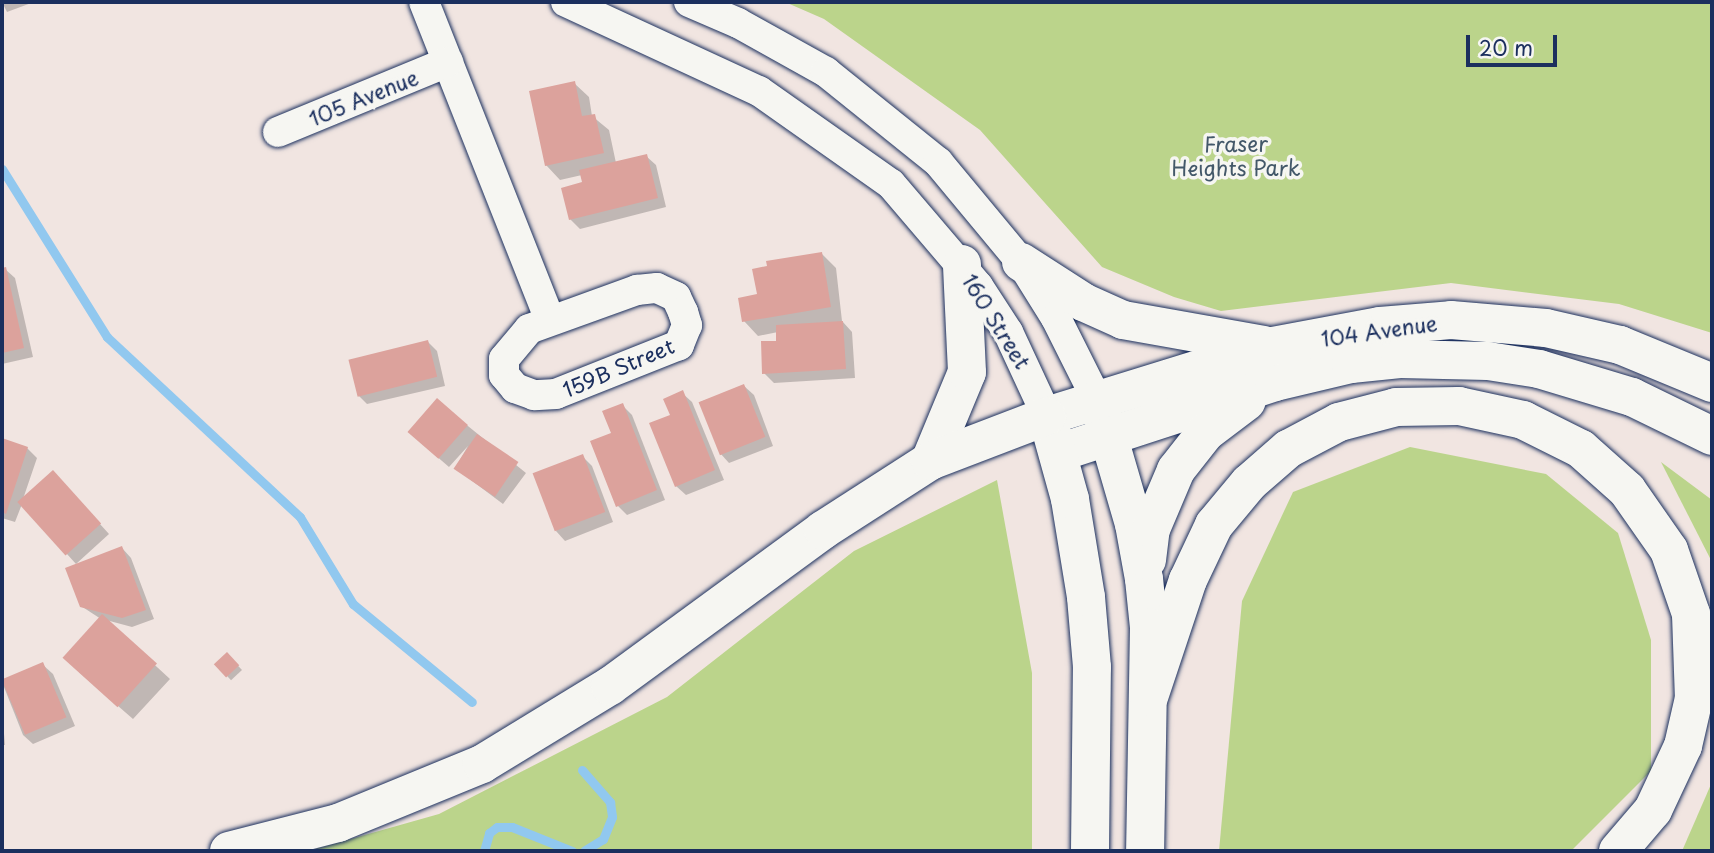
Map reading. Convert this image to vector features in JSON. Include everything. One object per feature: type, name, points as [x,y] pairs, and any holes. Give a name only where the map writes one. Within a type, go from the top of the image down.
[{"type":"main road","points":[[1021,262],[1083,302],[1123,320],[1274,364],[1206,432],[1180,464],[1151,529],[1144,579]]},
{"type":"main road","points":[[930,461],[967,372],[962,264]]},
{"type":"main road","name":"104 Avenue","points":[[1058,453],[1103,419],[1274,364],[1380,326],[1451,320],[1546,328],[1620,345],[1712,383]]},
{"type":"main road","name":"104 Avenue","points":[[1274,364],[1350,364],[1400,359],[1488,361],[1595,384],[1651,405],[1712,436]]},
{"type":"main road","points":[[1149,698],[1188,580],[1214,525],[1249,483],[1289,449],[1339,422],[1396,407],[1459,406],[1523,420],[1581,449],[1627,490],[1669,550],[1691,614],[1694,698],[1683,746],[1653,810],[1618,851]]},
{"type":"main road","name":"104 Avenue","points":[[229,851],[381,807],[452,778],[521,742],[610,686],[823,530],[930,461],[1047,416],[1103,419]]},
{"type":"main road","name":"160 Street","points":[[1047,416],[1058,453],[1086,597],[1092,667],[1090,851]]},
{"type":"main road","points":[[1103,419],[1134,524],[1144,579],[1149,698],[1145,851]]},
{"type":"street","points":[[424,2],[550,320]]},
{"type":"street","name":"160 Street","points":[[566,2],[716,68],[785,107],[891,184],[962,264],[1008,332],[1047,416]]},
{"type":"street","points":[[689,2],[792,51],[881,112],[945,169],[1021,262],[1056,318],[1103,419]]},
{"type":"street","name":"105 Avenue","points":[[278,132],[448,62]]},
{"type":"street","name":"159B Street","points":[[657,288],[676,297],[687,325],[679,345],[556,394],[534,395],[515,388],[504,375],[504,359],[519,335],[550,320],[657,288]]},
{"type":"green space","name":"Fraser Heights Park","points":[[785,2],[1712,2],[1712,333],[1619,304],[1451,283],[1221,311],[1174,297],[1102,267],[980,130],[824,19]]},
{"type":"green space","points":[[1410,447],[1546,474],[1618,533],[1651,640],[1651,771],[1571,851],[1219,851],[1242,601],[1293,492]]},
{"type":"green space","points":[[1661,462],[1712,500],[1712,562]]},
{"type":"green space","points":[[997,480],[1032,673],[1032,851],[308,851],[439,814],[667,697],[854,551]]},
{"type":"green space","points":[[1712,782],[1712,851],[1682,851]]},
{"type":"building","points":[[575,81],[582,116],[595,114],[604,153],[545,166],[529,91]]},
{"type":"building","points":[[647,154],[658,198],[569,220],[561,188],[582,182],[579,170]]},
{"type":"building","points":[[822,252],[831,307],[742,322],[738,298],[757,294],[752,269],[767,266],[766,261]]},
{"type":"building","points":[[6,267],[24,348],[2,353],[2,268]]},
{"type":"building","points":[[843,321],[846,369],[762,374],[761,341],[776,341],[776,325]]},
{"type":"building","points":[[428,340],[437,377],[358,397],[348,360]]},
{"type":"building","points":[[744,384],[765,437],[720,455],[699,402]]},
{"type":"building","points":[[683,390],[715,470],[675,487],[649,423],[670,415],[663,399]]},
{"type":"building","points":[[437,398],[468,425],[438,459],[407,432]]},
{"type":"building","points":[[623,403],[657,490],[616,507],[590,441],[611,433],[602,411]]},
{"type":"building","points":[[477,434],[518,462],[495,497],[454,469]]},
{"type":"building","points":[[2,438],[28,447],[6,514],[2,512]]},
{"type":"building","points":[[583,454],[605,512],[555,531],[533,473]]},
{"type":"building","points":[[53,470],[101,524],[66,556],[17,502]]},
{"type":"building","points":[[122,546],[146,610],[122,618],[80,607],[65,568]]},
{"type":"building","points":[[102,614],[157,664],[118,707],[63,658]]},
{"type":"building","points":[[227,652],[239,665],[226,677],[214,664]]},
{"type":"building","points":[[43,662],[66,717],[25,735],[2,679]]},
{"type":"waterway","points":[[2,169],[107,337],[300,517],[353,604],[472,702]]},
{"type":"waterway","points":[[582,770],[610,802],[612,817],[603,839],[584,851]]},
{"type":"waterway","points":[[484,851],[489,833],[497,827],[512,827],[572,851]]}]
